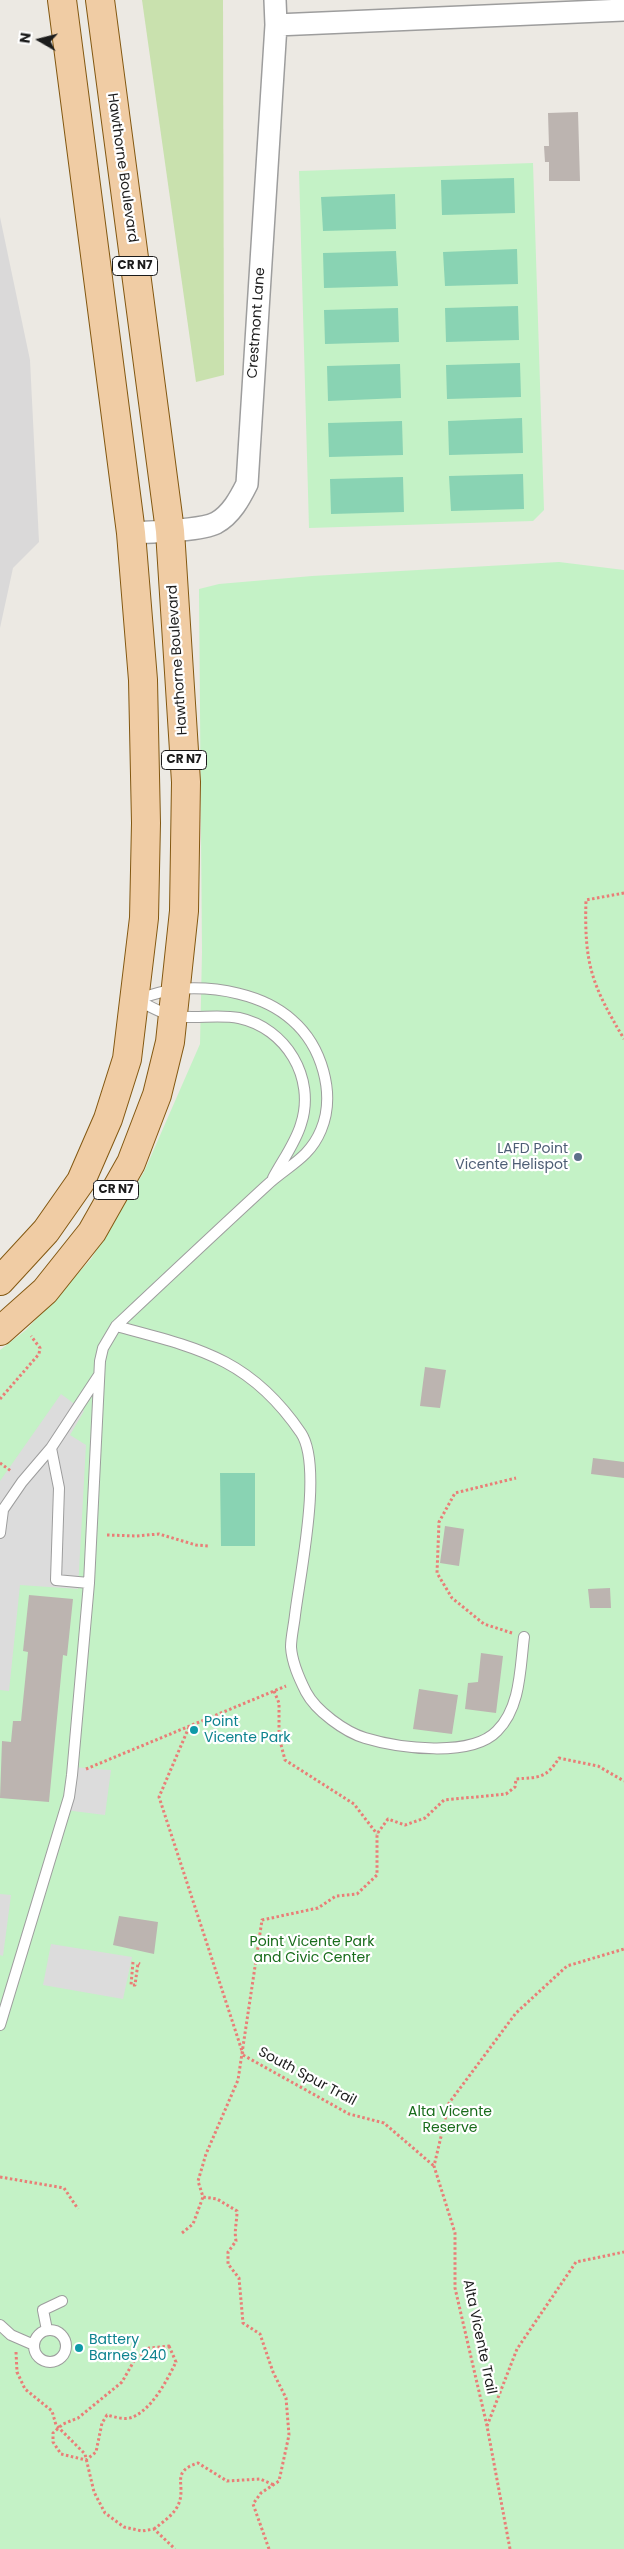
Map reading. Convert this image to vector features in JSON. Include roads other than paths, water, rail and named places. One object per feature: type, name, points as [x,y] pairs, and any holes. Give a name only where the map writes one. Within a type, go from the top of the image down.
[{"type":"main road","name":"CR N7","points":[[0,1281],[46,1231],[81,1181],[108,1119],[128,1059],[144,918],[146,823],[143,680],[130,533],[62,0]]},
{"type":"main road","name":"Hawthorne Boulevard","points":[[0,1331],[45,1290],[92,1232],[131,1163],[157,1095],[170,1042],[184,911],[186,782],[170,531],[100,0]]},
{"type":"street","name":"Crestmont Lane","points":[[130,533],[170,531],[216,523],[236,504],[247,484],[276,25],[275,0]]},
{"type":"street","points":[[276,25],[624,10]]},
{"type":"lane","points":[[0,2025],[69,1797],[89,1583],[100,1374],[104,1348],[116,1326],[273,1179],[307,1155],[320,1132],[327,1112],[328,1095],[317,1056],[307,1036],[277,1008],[258,1000],[205,989],[176,989],[136,999]]},
{"type":"lane","points":[[136,999],[172,1016],[238,1018],[258,1023],[283,1040],[293,1057],[303,1081],[306,1102],[301,1125],[273,1179]]},
{"type":"lane","points":[[116,1326],[190,1346],[222,1358],[246,1374],[277,1402],[303,1435],[310,1466],[310,1496],[291,1646],[296,1672],[307,1694],[319,1708],[350,1731],[365,1738],[419,1748],[450,1748],[471,1744],[496,1732],[511,1712],[516,1693],[524,1637]]},
{"type":"lane","points":[[0,1533],[1,1512],[22,1482],[51,1448],[100,1374]]},
{"type":"lane","points":[[51,1448],[60,1488],[56,1580],[89,1583]]},
{"type":"lane","points":[[47,2330],[43,2310],[62,2302]]},
{"type":"lane","points":[[0,2325],[12,2335],[34,2345]]},
{"type":"lane","points":[[47,2330],[57,2331],[65,2338],[66,2349],[61,2358],[56,2361],[46,2362],[37,2355],[34,2345],[38,2335],[47,2330]]},
{"type":"place","name":"LAFD Point Vicente Helispot","points":[[578,1157]]},
{"type":"place","name":"Point Vicente Park","points":[[194,1730]]},
{"type":"place","name":"Battery Barnes 240","points":[[79,2348]]},
{"type":"park label","name":"Point Vicente Park and Civic Center","points":[[312,1950]]},
{"type":"park label","name":"Alta Vicente Reserve","points":[[450,2120]]}]
